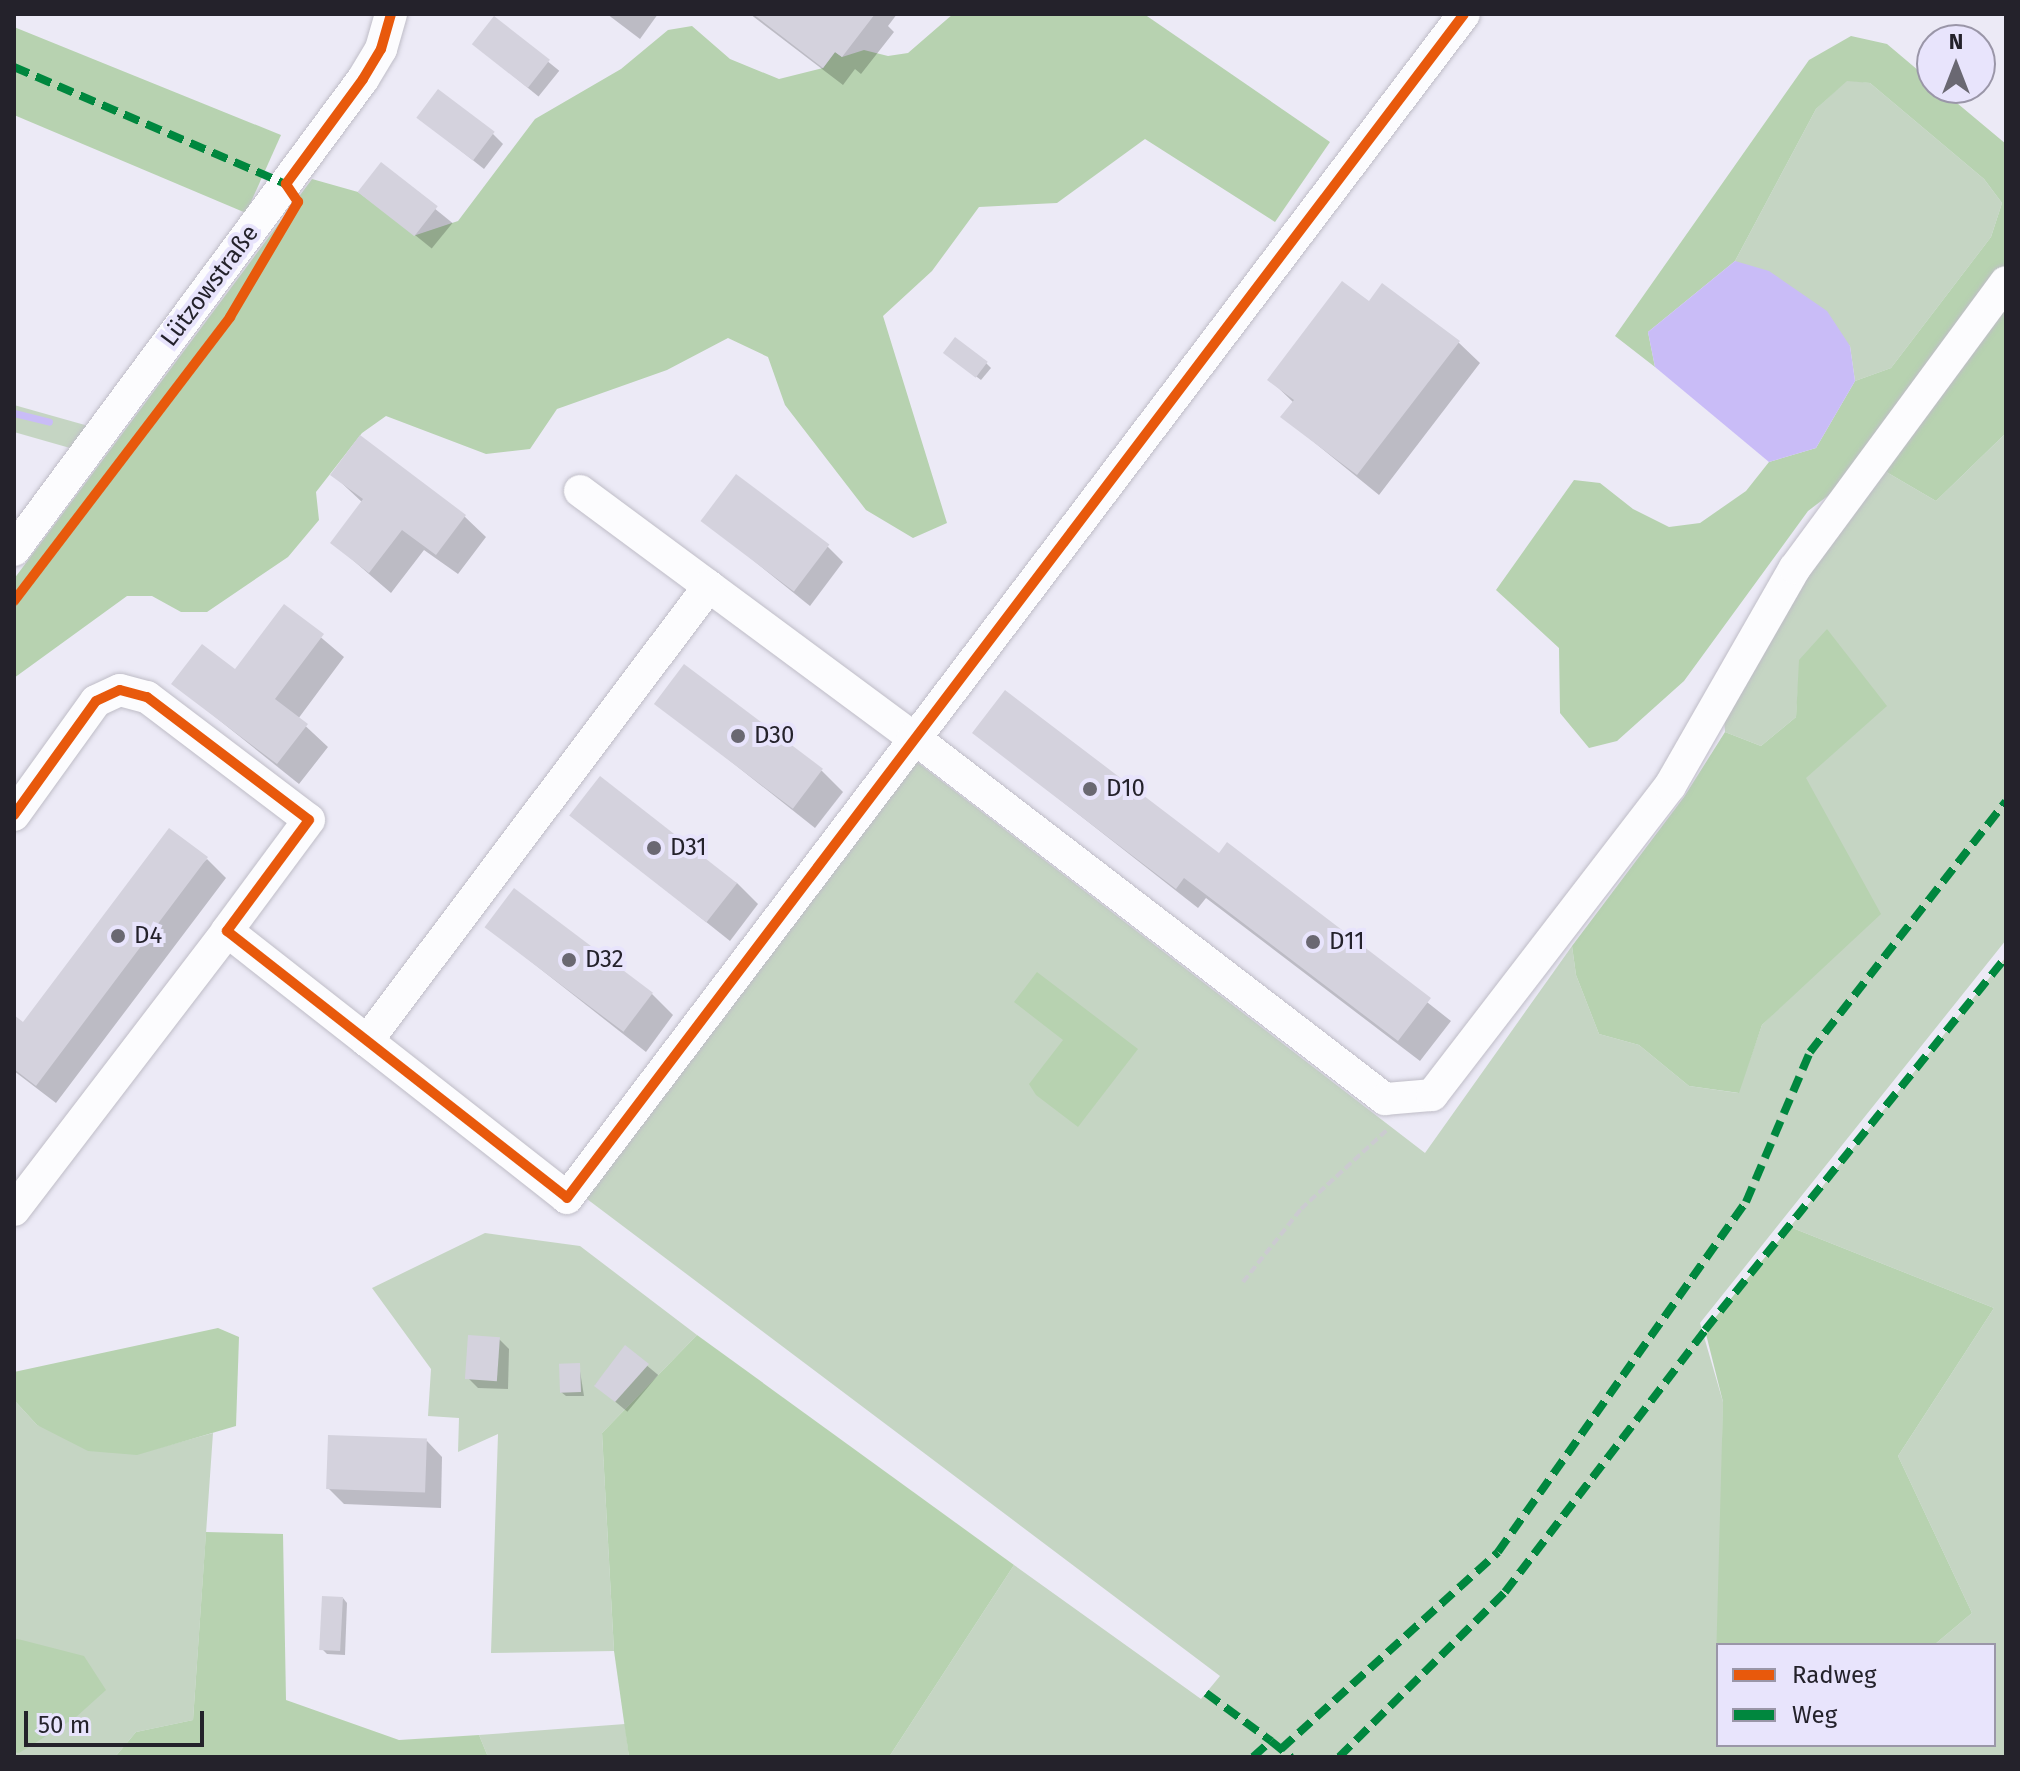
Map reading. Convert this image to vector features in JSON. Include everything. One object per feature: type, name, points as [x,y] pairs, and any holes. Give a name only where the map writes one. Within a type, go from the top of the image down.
[{"type":"street","name":"Lützowstraße","points":[[14,550],[363,79],[381,49],[391,14]]},
{"type":"street","points":[[227,931],[567,1198],[913,737],[1464,14]]},
{"type":"street","points":[[580,491],[913,737],[1385,1099],[1432,1095],[1670,786],[1795,568],[2006,282]]},
{"type":"street","points":[[367,1041],[709,586]]},
{"type":"street","points":[[14,815],[96,701],[120,690],[147,697],[309,820],[14,1210]]},
{"type":"path","points":[[1243,1282],[1301,1209],[1368,1144],[1432,1095]]},
{"type":"green space","points":[[953,14],[1144,14],[1330,142],[1275,222],[1145,139],[1057,203],[979,207],[932,271],[883,316],[947,523],[913,538],[866,510],[785,405],[768,357],[728,338],[667,370],[557,409],[530,449],[486,454],[386,416],[362,433],[316,492],[319,520],[288,557],[207,612],[181,612],[152,596],[127,596],[14,678],[14,579],[312,179],[358,192],[416,235],[458,221],[535,119],[621,69],[668,30],[692,26],[730,59],[779,79],[823,68],[835,52],[842,57],[864,50],[888,56],[908,53]]},
{"type":"green space","points":[[14,27],[281,135],[246,213],[14,115]]},
{"type":"green space","points":[[1851,36],[1887,44],[1916,68],[1916,104],[1958,104],[2006,144],[2006,433],[1936,501],[1871,463],[1808,511],[1684,681],[1617,741],[1589,748],[1560,713],[1559,648],[1496,590],[1574,480],[1600,483],[1633,509],[1669,527],[1700,523],[1746,491],[1769,462],[1816,448],[1855,381],[1891,368],[1991,237],[2002,203],[1984,179],[1870,83],[1847,81],[1816,109],[1735,261],[1648,332],[1655,367],[1615,336],[1809,60]]},
{"type":"green space","points":[[1847,80],[1870,83],[1984,179],[2002,203],[1991,237],[1891,368],[1855,381],[1850,346],[1735,261],[1816,109]]},
{"type":"green space","points":[[14,405],[92,427],[77,450],[14,432]]},
{"type":"green space","points":[[2006,433],[2006,940],[1700,1323],[1723,1402],[1716,1747],[1996,1747],[1996,1643],[1936,1643],[1972,1613],[1898,1456],[1994,1308],[1790,1227],[2006,957],[2006,1757],[889,1757],[1014,1565],[1201,1699],[1220,1676],[583,1196],[913,759],[1425,1153],[1572,946],[1576,975],[1599,1034],[1639,1045],[1689,1086],[1738,1093],[1762,1025],[1792,996],[1806,778],[1800,660],[1796,717],[1761,746],[1725,732],[1722,691],[1871,463],[1936,501]]},
{"type":"green space","points":[[1827,629],[1887,706],[1806,778],[1881,914],[1762,1025],[1739,1093],[1689,1086],[1639,1045],[1599,1034],[1576,975],[1572,946],[1684,797],[1725,732],[1761,746],[1796,717],[1799,660]]},
{"type":"green space","points":[[1037,972],[1138,1049],[1078,1127],[1036,1095],[1029,1084],[1063,1040],[1014,1002]]},
{"type":"green space","points":[[1790,1227],[1994,1308],[1898,1456],[1972,1613],[1936,1643],[1717,1643],[1723,1402],[1705,1330]]},
{"type":"green space","points":[[485,1233],[580,1246],[697,1335],[602,1433],[614,1651],[491,1653],[498,1434],[458,1452],[459,1418],[428,1416],[431,1369],[372,1288]]},
{"type":"green space","points":[[218,1328],[239,1337],[236,1426],[137,1455],[88,1451],[37,1425],[14,1400],[14,1372]]},
{"type":"green space","points":[[697,1335],[1014,1565],[889,1757],[629,1757],[614,1651],[602,1433]]},
{"type":"green space","points":[[14,1400],[37,1425],[137,1454],[213,1433],[193,1720],[136,1732],[115,1757],[14,1757],[14,1752],[75,1718],[39,1647],[14,1638]]},
{"type":"green space","points":[[206,1532],[283,1534],[286,1700],[399,1740],[479,1735],[488,1757],[115,1757],[136,1732],[193,1720]]},
{"type":"green space","points":[[14,1638],[84,1656],[106,1690],[75,1718],[19,1753],[14,1752]]},
{"type":"green space","points":[[625,1724],[629,1757],[488,1757],[479,1735]]},
{"type":"shaded area","points":[[1735,261],[1769,271],[1827,311],[1850,346],[1855,381],[1816,448],[1769,462],[1655,367],[1648,332]]},
{"type":"building","points":[[753,14],[875,14],[842,57],[835,52],[823,68]]},
{"type":"building","points":[[494,16],[550,60],[528,88],[472,44]]},
{"type":"building","points":[[438,89],[495,132],[473,160],[416,118]]},
{"type":"building","points":[[381,162],[438,206],[414,236],[358,192]]},
{"type":"building","points":[[1342,281],[1369,301],[1382,283],[1460,341],[1357,475],[1280,417],[1294,400],[1267,380]]},
{"type":"building","points":[[955,337],[988,362],[976,378],[943,353]]},
{"type":"building","points":[[360,435],[466,515],[436,555],[402,530],[369,573],[330,543],[363,499],[330,475]]},
{"type":"building","points":[[736,474],[829,544],[794,592],[700,521]]},
{"type":"building","points":[[284,604],[324,634],[275,699],[308,724],[277,764],[171,684],[202,644],[235,669]]},
{"type":"building","name":"D30","points":[[684,664],[823,769],[793,809],[654,704]]},
{"type":"building","points":[[1005,690],[1219,853],[1227,842],[1431,998],[1398,1041],[1184,878],[1176,889],[972,733]]},
{"type":"building","name":"D31","points":[[600,776],[737,883],[706,923],[569,815]]},
{"type":"building","name":"D4","points":[[169,828],[208,857],[36,1086],[14,1069],[14,1015],[23,1022]]},
{"type":"building","name":"D32","points":[[514,888],[653,993],[623,1032],[485,927]]},
{"type":"building","points":[[468,1335],[500,1337],[497,1381],[465,1379]]},
{"type":"building","points":[[625,1345],[649,1364],[615,1402],[594,1386]]},
{"type":"building","points":[[580,1363],[581,1392],[560,1393],[559,1364]]},
{"type":"building","points":[[328,1435],[427,1438],[425,1492],[326,1489]]},
{"type":"building","points":[[322,1596],[343,1597],[340,1651],[319,1650]]},
{"type":"waterway","points":[[14,413],[49,422]]},
{"type":"marked path","points":[[14,67],[286,184],[290,191]]},
{"type":"marked path","points":[[1281,1749],[1498,1552],[1746,1202],[1810,1052],[2006,801]]},
{"type":"marked path","points":[[1339,1757],[1505,1592],[1705,1330],[2006,957]]},
{"type":"marked path","points":[[1206,1693],[1271,1741]]},
{"type":"marked path","points":[[1253,1757],[1271,1741],[1291,1757]]},
{"type":"cycle path","points":[[14,601],[230,317],[298,202],[286,184],[363,79],[381,49],[391,14]]},
{"type":"cycle path","points":[[14,815],[96,701],[120,690],[147,697],[309,820],[227,931],[567,1198],[1464,14]]},
{"type":"place","name":"D30","points":[[738,736]]},
{"type":"place","name":"D10","points":[[1090,789]]},
{"type":"place","name":"D31","points":[[654,848]]},
{"type":"place","name":"D4","points":[[118,936]]},
{"type":"place","name":"D11","points":[[1313,942]]},
{"type":"place","name":"D32","points":[[569,960]]}]
